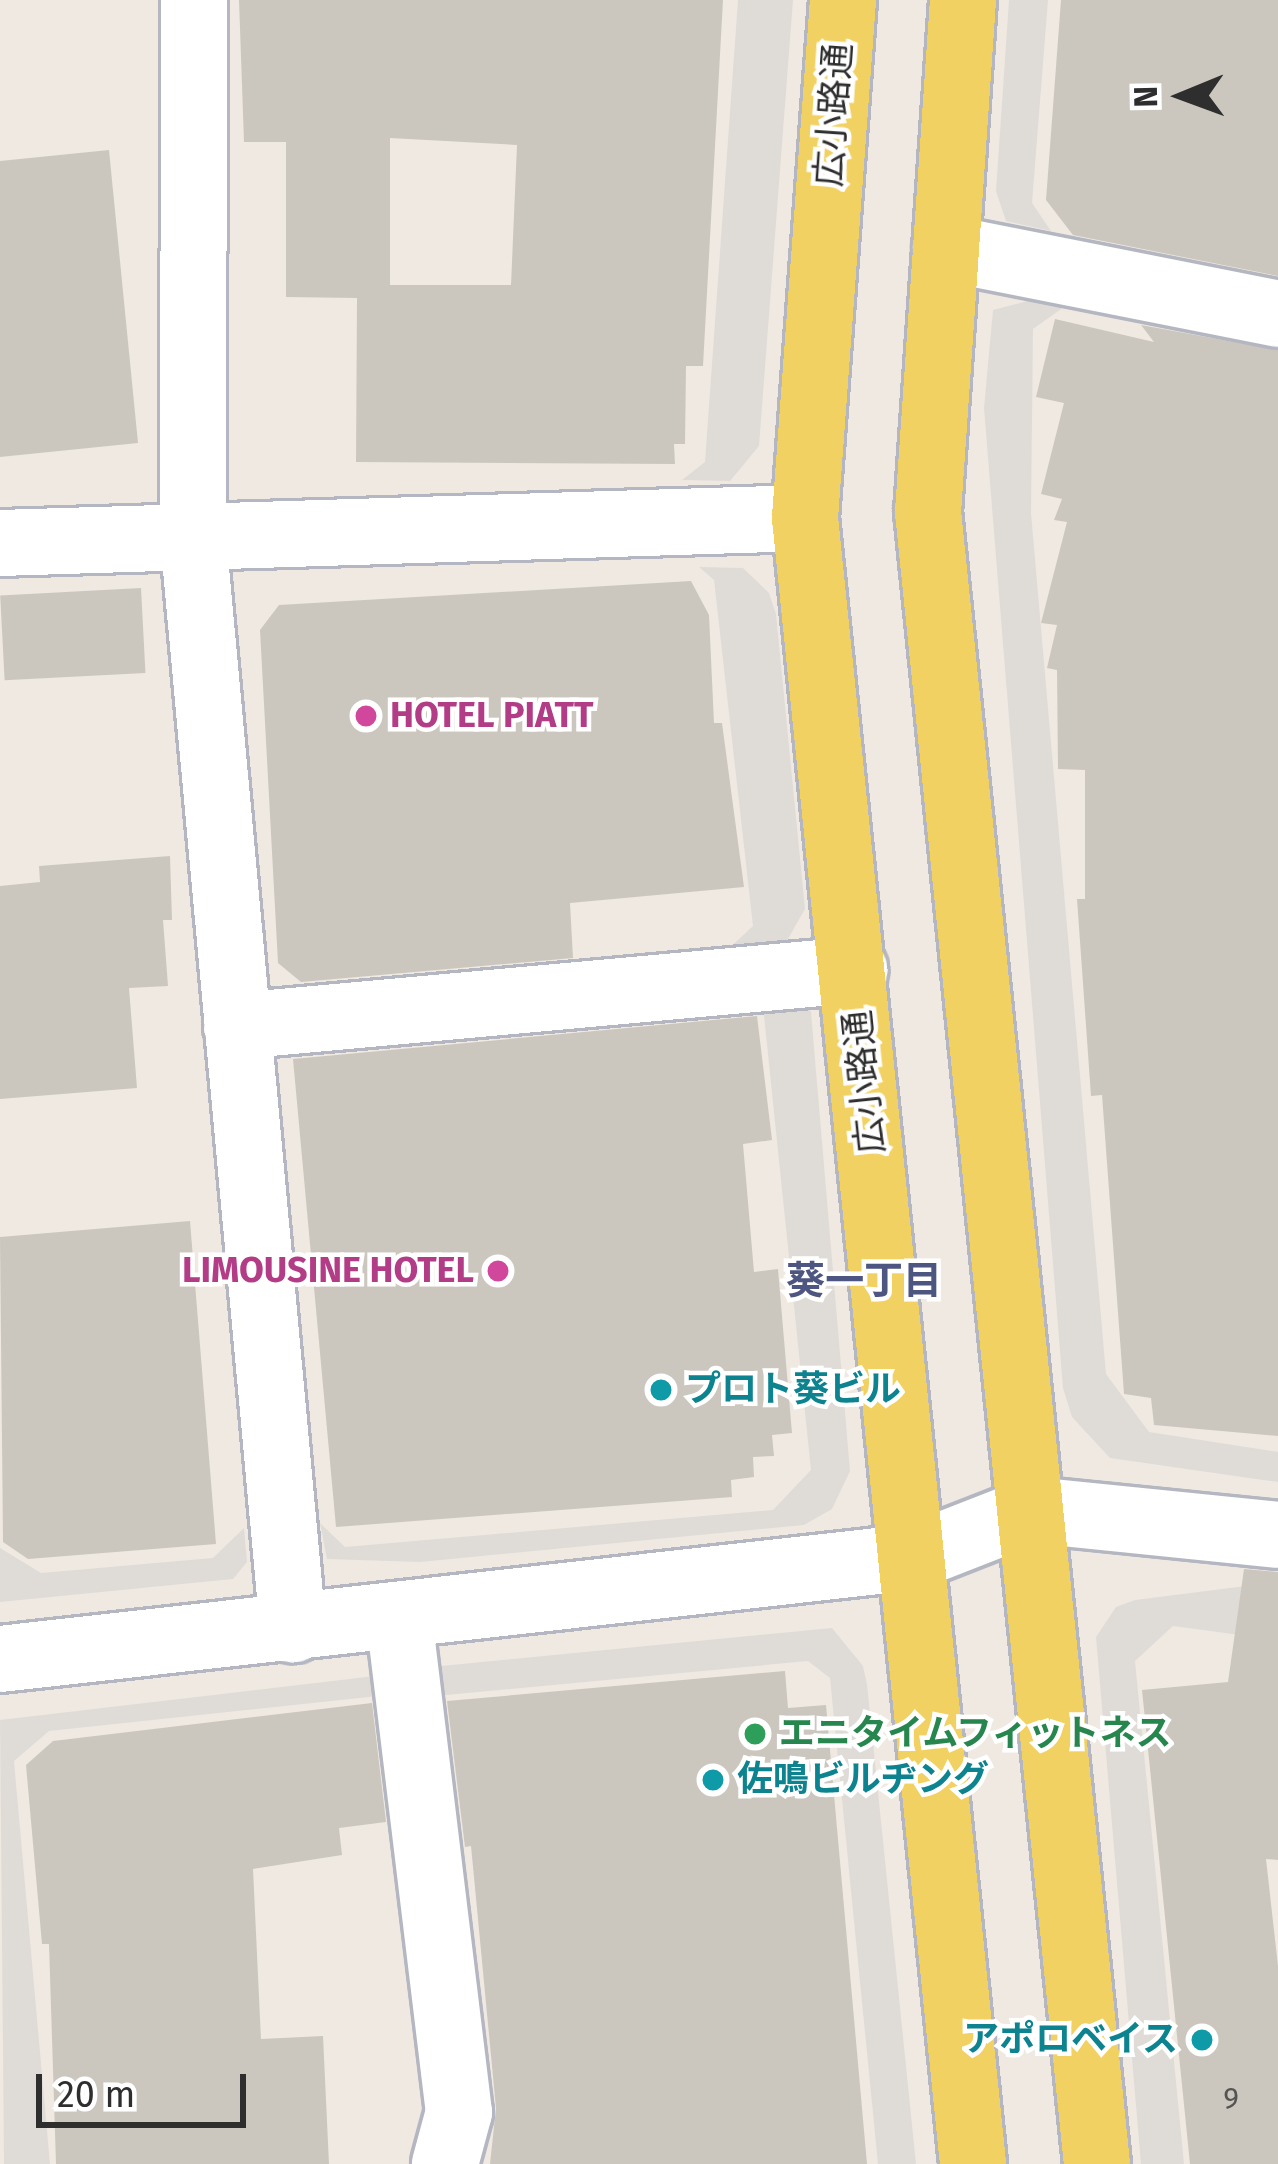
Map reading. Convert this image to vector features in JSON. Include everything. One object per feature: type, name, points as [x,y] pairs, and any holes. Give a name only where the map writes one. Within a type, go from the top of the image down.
[{"type":"main road","name":"広小路通","points":[[843,0],[805,518],[973,2164]]},
{"type":"main road","points":[[963,0],[928,512],[1097,2164]]},
{"type":"street","points":[[194,0],[193,536],[293,1629]]},
{"type":"street","points":[[946,248],[1278,314]]},
{"type":"street","points":[[0,543],[805,518]]},
{"type":"street","points":[[238,1025],[854,970]]},
{"type":"street","points":[[0,1659],[913,1557],[1033,1510],[1278,1535]]},
{"type":"street","points":[[399,1617],[459,2111],[445,2164]]},
{"type":"shaded area","points":[[738,0],[793,0],[759,446],[730,481],[682,480],[705,462]]},
{"type":"shaded area","points":[[1009,0],[1048,0],[1032,203],[1051,231],[1006,221],[996,191]]},
{"type":"shaded area","points":[[1036,299],[1064,307],[1033,329],[1031,513],[1106,1374],[1149,1432],[1278,1452],[1278,1482],[1110,1458],[1072,1417],[1063,1388],[984,408],[993,310]]},
{"type":"shaded area","points":[[699,567],[743,568],[769,593],[776,614],[805,909],[784,946],[726,951],[753,926],[714,580]]},
{"type":"shaded area","points":[[799,992],[811,1012],[850,1471],[832,1509],[804,1525],[420,1562],[327,1559],[320,1523],[345,1547],[773,1510],[811,1470],[763,1006]]},
{"type":"shaded area","points":[[244,1528],[247,1562],[233,1579],[0,1602],[0,1548],[41,1573],[213,1558]]},
{"type":"shaded area","points":[[1246,1586],[1278,1640],[1173,1626],[1135,1661],[1184,2164],[1141,2164],[1096,1637],[1116,1607],[1135,1600]]},
{"type":"shaded area","points":[[832,1628],[863,1666],[867,1684],[916,2164],[878,2164],[830,1678],[808,1661],[425,1697],[428,1671],[441,1666]]},
{"type":"shaded area","points":[[383,1675],[397,1694],[49,1731],[14,1761],[50,2164],[4,2164],[0,1720]]},
{"type":"building","points":[[239,0],[723,0],[703,366],[686,366],[685,444],[674,444],[675,464],[356,462],[357,298],[286,297],[286,142],[244,142]],"holes":[[[390,138],[517,145],[511,285],[390,285]]]},
{"type":"building","points":[[1061,0],[1278,0],[1278,276],[1073,235],[1046,200]]},
{"type":"building","points":[[109,150],[138,443],[0,457],[0,161]]},
{"type":"building","points":[[1055,319],[1154,342],[1141,325],[1278,350],[1278,1436],[1154,1425],[1151,1398],[1124,1394],[1102,1095],[1091,1096],[1077,899],[1085,899],[1085,770],[1058,769],[1057,670],[1047,668],[1057,625],[1041,623],[1067,522],[1054,520],[1062,499],[1041,494],[1064,403],[1036,397]]},
{"type":"building","points":[[691,581],[709,615],[714,723],[722,723],[744,887],[570,903],[573,958],[301,982],[278,963],[260,630],[279,605]]},
{"type":"building","points":[[141,588],[145,673],[5,680],[0,595]]},
{"type":"building","points":[[170,856],[172,920],[163,920],[168,986],[129,988],[137,1088],[0,1099],[0,886],[40,882],[39,866]]},
{"type":"building","points":[[757,1016],[772,1140],[743,1144],[754,1272],[778,1269],[792,1433],[772,1435],[774,1456],[753,1457],[754,1477],[731,1480],[732,1497],[336,1527],[293,1059]]},
{"type":"building","points":[[190,1221],[216,1544],[28,1559],[3,1542],[0,1237]]},
{"type":"building","points":[[1244,1569],[1278,1572],[1278,1860],[1266,1859],[1278,1966],[1278,2164],[1190,2164],[1142,1690],[1228,1682]]},
{"type":"building","points":[[785,1671],[788,1708],[826,1705],[867,2164],[490,2164],[496,2108],[471,1846],[465,1847],[447,1701]]},
{"type":"building","points":[[372,1703],[386,1822],[339,1828],[342,1855],[253,1869],[261,2039],[323,2036],[329,2164],[56,2164],[49,1944],[42,1944],[26,1765],[53,1741]]},
{"type":"place","name":"HOTEL PIATT","points":[[366,716]]},
{"type":"place","name":"LIMOUSINE HOTEL","points":[[498,1271]]},
{"type":"place","name":"プロト葵ビル","points":[[661,1390]]},
{"type":"place","name":"エニタイムフィットネス","points":[[755,1734]]},
{"type":"place","name":"佐鳴ビルヂング","points":[[713,1780]]},
{"type":"place","name":"アポロベイス","points":[[1202,2040]]},
{"type":"district","name":"葵一丁目","points":[[864,1281]]}]
